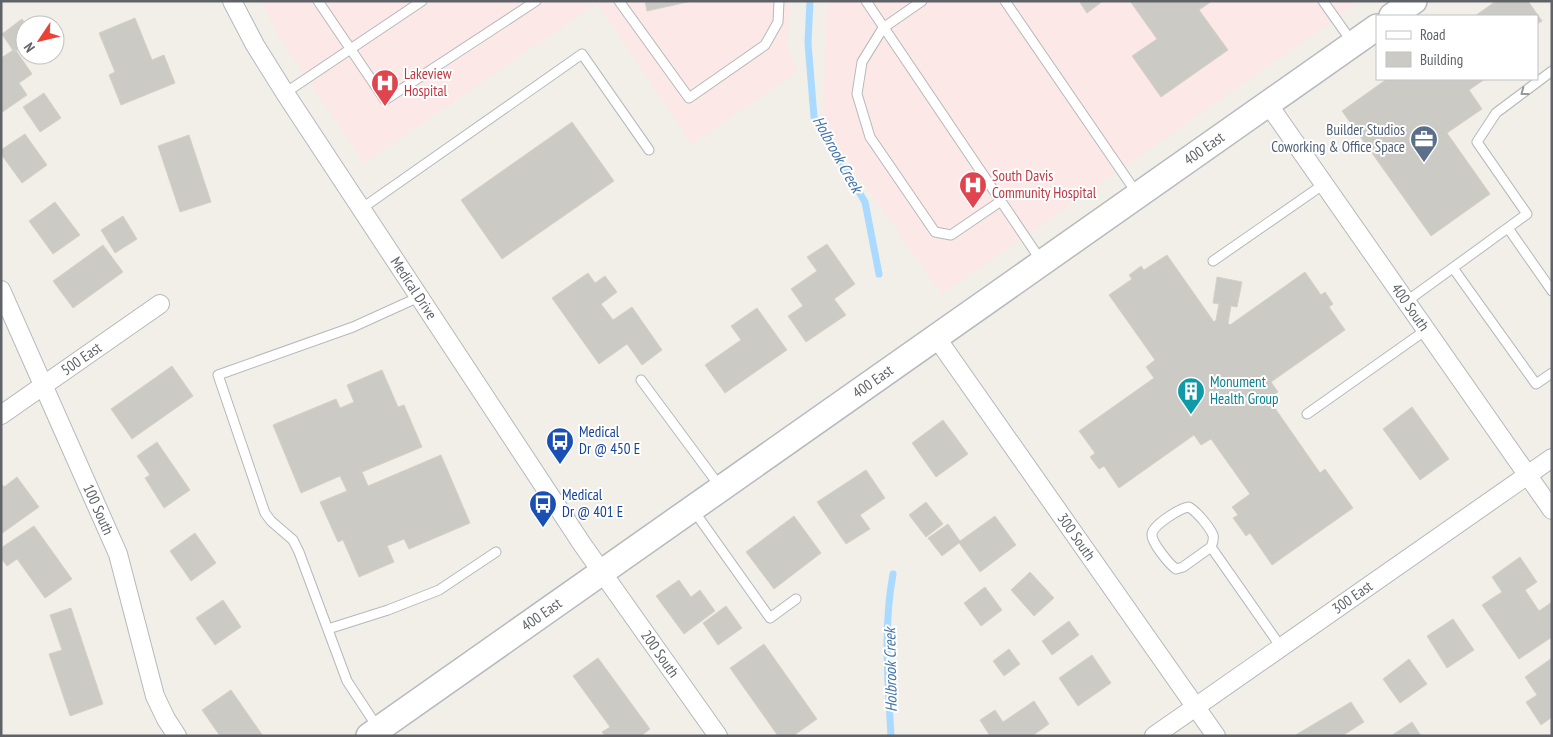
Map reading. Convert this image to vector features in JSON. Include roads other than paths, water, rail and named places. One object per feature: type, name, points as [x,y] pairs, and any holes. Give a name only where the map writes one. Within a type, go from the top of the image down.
[{"type":"main road","points":[[1393,15],[1414,1]]},
{"type":"main road","name":"400 East","points":[[374,732],[1376,28]]},
{"type":"street","name":"Medical Drive","points":[[232,1],[285,93],[602,572]]},
{"type":"street","name":"400 South","points":[[1268,104],[1552,510]]},
{"type":"street","name":"100 South","points":[[1,290],[118,554],[156,696],[166,719],[177,736]]},
{"type":"street","name":"500 East","points":[[1,415],[160,304]]},
{"type":"street","name":"300 South","points":[[936,337],[1216,736]]},
{"type":"street","name":"300 East","points":[[1154,736],[1552,458]]},
{"type":"street","name":"200 South","points":[[602,572],[718,736]]},
{"type":"lane","points":[[318,1],[385,100],[536,1]]},
{"type":"lane","points":[[285,93],[422,1]]},
{"type":"lane","points":[[618,1],[689,98],[765,45],[778,22],[779,1]]},
{"type":"lane","points":[[866,1],[1042,262]]},
{"type":"lane","points":[[922,1],[883,28],[862,62],[857,94],[870,137],[935,232],[952,234],[1001,202]]},
{"type":"lane","points":[[1005,1],[1138,195]]},
{"type":"lane","points":[[1323,1],[1353,44]]},
{"type":"lane","points":[[362,209],[582,54],[649,150]]},
{"type":"lane","points":[[1407,302],[1527,214],[1477,142],[1496,113],[1552,71]]},
{"type":"lane","points":[[1213,261],[1324,184]]},
{"type":"lane","points":[[1508,228],[1552,291]]},
{"type":"lane","points":[[1452,268],[1536,384],[1552,373]]},
{"type":"lane","points":[[374,732],[347,681],[299,552],[293,540],[271,521],[265,513],[218,375],[353,327],[419,297]]},
{"type":"lane","points":[[1307,414],[1426,330]]},
{"type":"lane","points":[[641,380],[721,488]]},
{"type":"lane","points":[[1189,507],[1196,511],[1212,535],[1214,542],[1211,547],[1183,567],[1176,569],[1170,565],[1153,541],[1152,534],[1155,527],[1183,508],[1189,507]]},
{"type":"lane","points":[[692,509],[770,618],[796,599]]},
{"type":"lane","points":[[1211,547],[1281,647]]},
{"type":"lane","points":[[328,629],[373,615],[439,590],[496,552]]},
{"type":"waterway","name":"Holbrook Creek","points":[[810,1],[808,43],[814,117],[865,202],[879,274]]},
{"type":"waterway","name":"Holbrook Creek","points":[[891,736],[887,634],[893,574]]},
{"type":"place","name":"Lakeview Hospital","points":[[385,107]]},
{"type":"place","name":"Builder Studios Coworking & Office Space","points":[[1424,163]]},
{"type":"place","name":"South Davis Community Hospital","points":[[973,209]]},
{"type":"place","name":"Monument Health Group","points":[[1191,415]]},
{"type":"place","name":"Medical Dr @ 450 E","points":[[560,465]]},
{"type":"place","name":"Medical Dr @ 401 E","points":[[543,528]]}]
